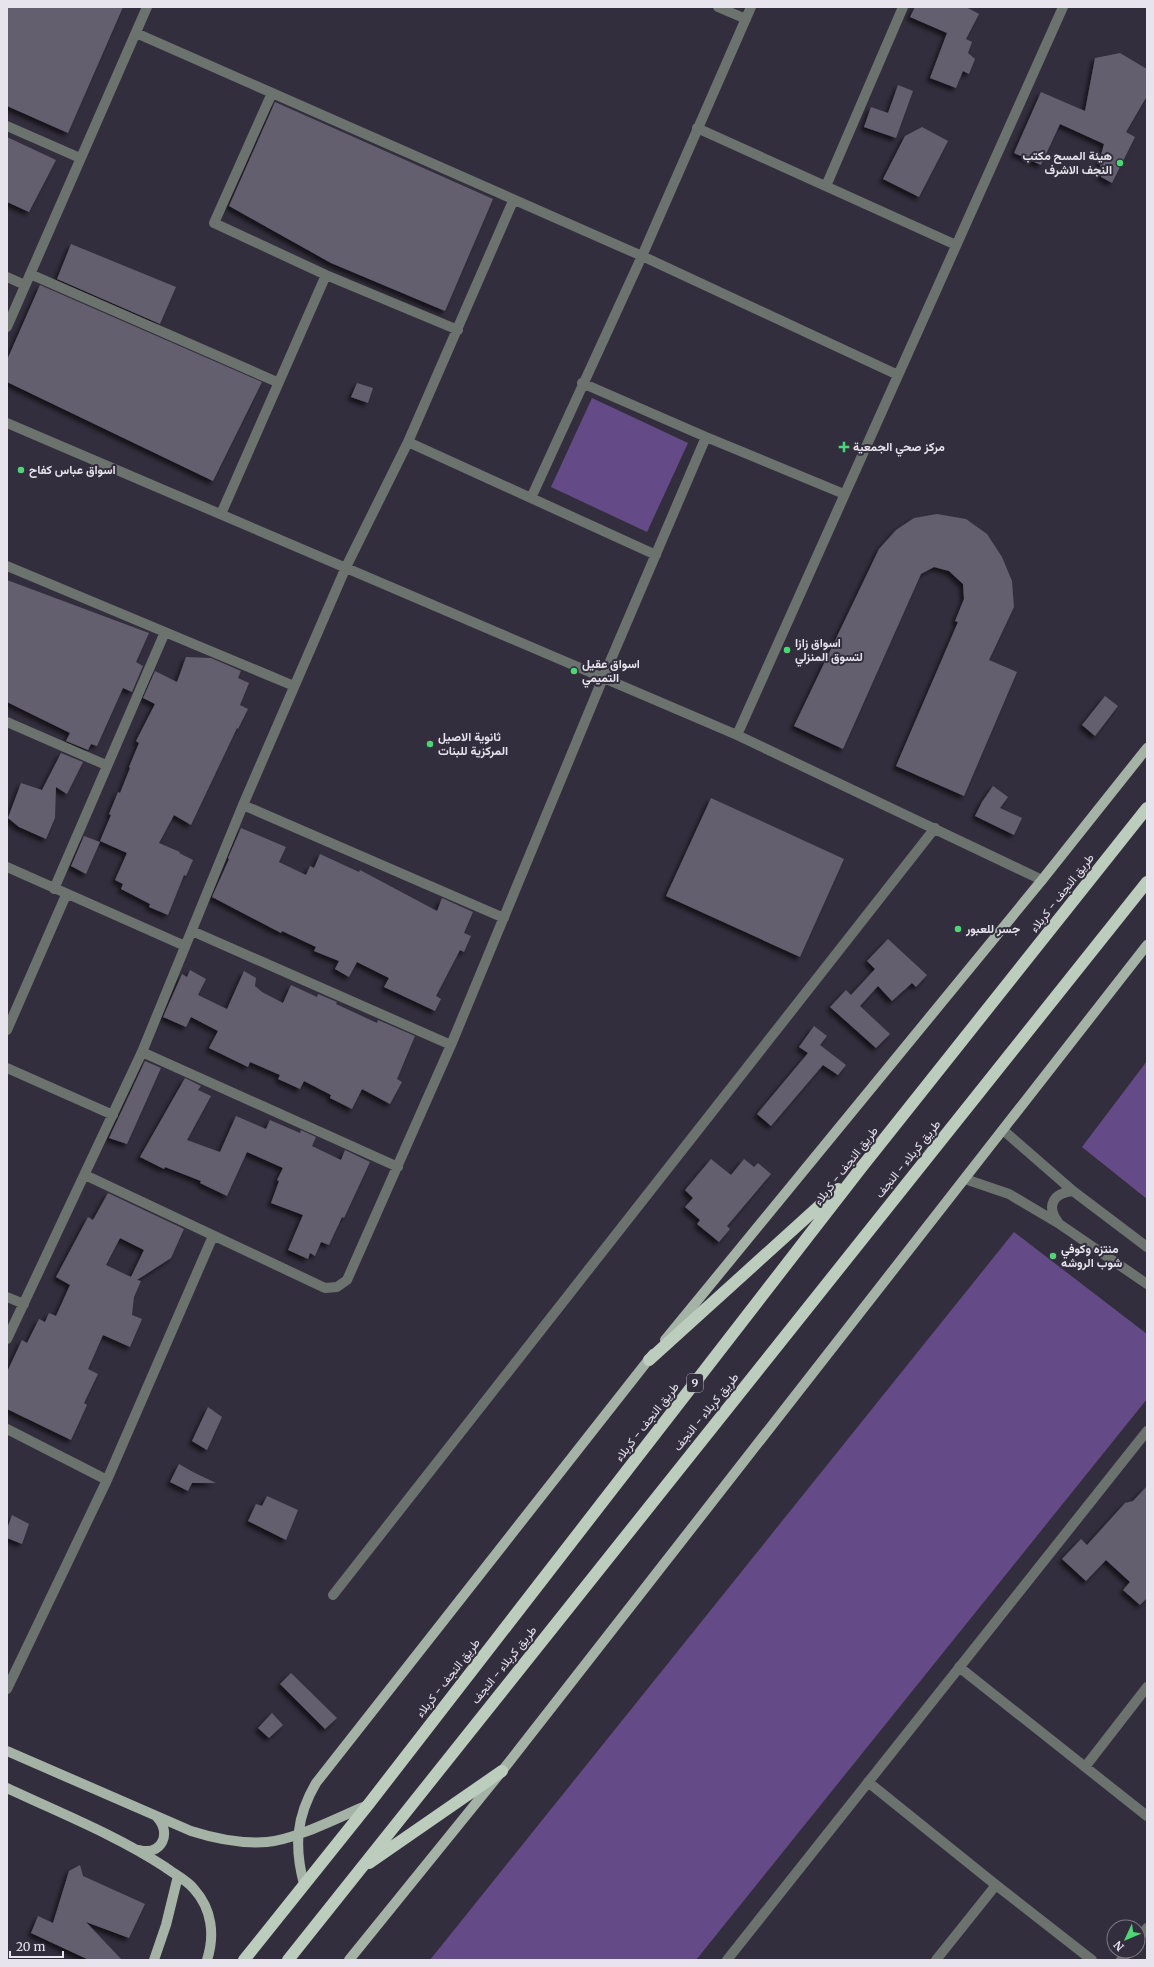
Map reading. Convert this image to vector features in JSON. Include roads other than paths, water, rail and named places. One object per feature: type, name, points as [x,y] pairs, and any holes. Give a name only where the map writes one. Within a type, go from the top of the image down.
[{"type":"highway","name":"طريق النجف - کربلاء","points":[[244,1960],[368,1805],[861,1168],[1147,808]]},
{"type":"highway","name":"طريق کربلاء - النجف","points":[[288,1960],[358,1870],[1147,882]]},
{"type":"highway","points":[[649,1360],[861,1168]]},
{"type":"highway","points":[[358,1870],[502,1772]]},
{"type":"main road","points":[[304,1884],[299,1862],[298,1834],[306,1799],[316,1783],[649,1360],[1042,880],[1147,748]]},
{"type":"main road","points":[[349,1960],[502,1772],[1147,945]]},
{"type":"main road","points":[[7,1751],[157,1817],[191,1831],[218,1839],[269,1842],[298,1834],[368,1805]]},
{"type":"main road","points":[[7,1788],[145,1851],[153,1850],[160,1845],[164,1838],[166,1830],[163,1823],[157,1817]]},
{"type":"main road","points":[[138,1849],[194,1888],[205,1905],[211,1925],[211,1945],[207,1960]]},
{"type":"main road","points":[[154,1960],[166,1925],[178,1876]]},
{"type":"street","points":[[7,327],[147,7]]},
{"type":"street","points":[[718,7],[746,19]]},
{"type":"street","points":[[531,498],[582,382],[642,256],[751,7]]},
{"type":"street","points":[[826,186],[903,7]]},
{"type":"street","points":[[737,735],[956,245],[1059,8]]},
{"type":"street","points":[[136,33],[513,201],[642,256],[898,375]]},
{"type":"street","points":[[272,93],[214,223],[326,275],[458,330]]},
{"type":"street","points":[[7,126],[80,158]]},
{"type":"street","points":[[697,128],[956,245]]},
{"type":"street","points":[[7,1339],[142,1052],[243,805],[294,686],[346,567],[408,442],[513,201]]},
{"type":"street","points":[[30,274],[278,382]]},
{"type":"street","points":[[221,514],[326,275]]},
{"type":"street","points":[[7,277],[25,285]]},
{"type":"street","points":[[582,382],[706,437],[844,494]]},
{"type":"street","points":[[7,424],[346,567],[737,735],[1042,880]]},
{"type":"street","points":[[85,1175],[325,1288],[337,1287],[347,1280],[353,1270],[451,1045],[603,678],[706,437]]},
{"type":"street","points":[[408,442],[656,555]]},
{"type":"street","points":[[7,566],[294,686]]},
{"type":"street","points":[[54,889],[106,765],[165,632]]},
{"type":"street","points":[[7,722],[106,765]]},
{"type":"street","points":[[243,805],[504,918]]},
{"type":"street","points":[[334,1595],[935,828]]},
{"type":"street","points":[[7,867],[185,946]]},
{"type":"street","points":[[7,1030],[66,894]]},
{"type":"street","points":[[192,931],[451,1045]]},
{"type":"street","points":[[142,1052],[398,1167]]},
{"type":"street","points":[[7,1068],[113,1115]]},
{"type":"street","points":[[1003,1130],[1072,1191],[1147,1247]]},
{"type":"street","points":[[965,1179],[1009,1194],[1058,1223],[1147,1284]]},
{"type":"street","points":[[1058,1223],[1053,1215],[1052,1206],[1056,1198],[1063,1192],[1072,1191]]},
{"type":"street","points":[[7,1689],[107,1480],[213,1236]]},
{"type":"street","points":[[7,1297],[24,1304]]},
{"type":"street","points":[[7,1429],[107,1480]]},
{"type":"street","points":[[727,1960],[959,1667],[1144,1442],[1147,1430]]},
{"type":"street","points":[[959,1667],[1147,1816]]},
{"type":"street","points":[[1086,1767],[1147,1687]]},
{"type":"street","points":[[868,1782],[1092,1960]]},
{"type":"street","points":[[936,1960],[996,1885]]},
{"type":"place","name":"هيئة المسح مكتب النجف الاشرف","points":[[1120,163]]},
{"type":"place","name":"مركز صحي الجمعية","points":[[844,447]]},
{"type":"place","name":"اسواق عباس كفاح","points":[[21,470]]},
{"type":"place","name":"اسواق زازا لتسوق المنزلي","points":[[787,650]]},
{"type":"place","name":"اسواق عقيل التميمي","points":[[574,671]]},
{"type":"place","name":"ثانوية الاصيل المركزية للبنات","points":[[430,744]]},
{"type":"place","name":"جسر للعبور","points":[[958,929]]},
{"type":"place","name":"منتزه وكوفي شوب الروشه","points":[[1053,1256]]}]
